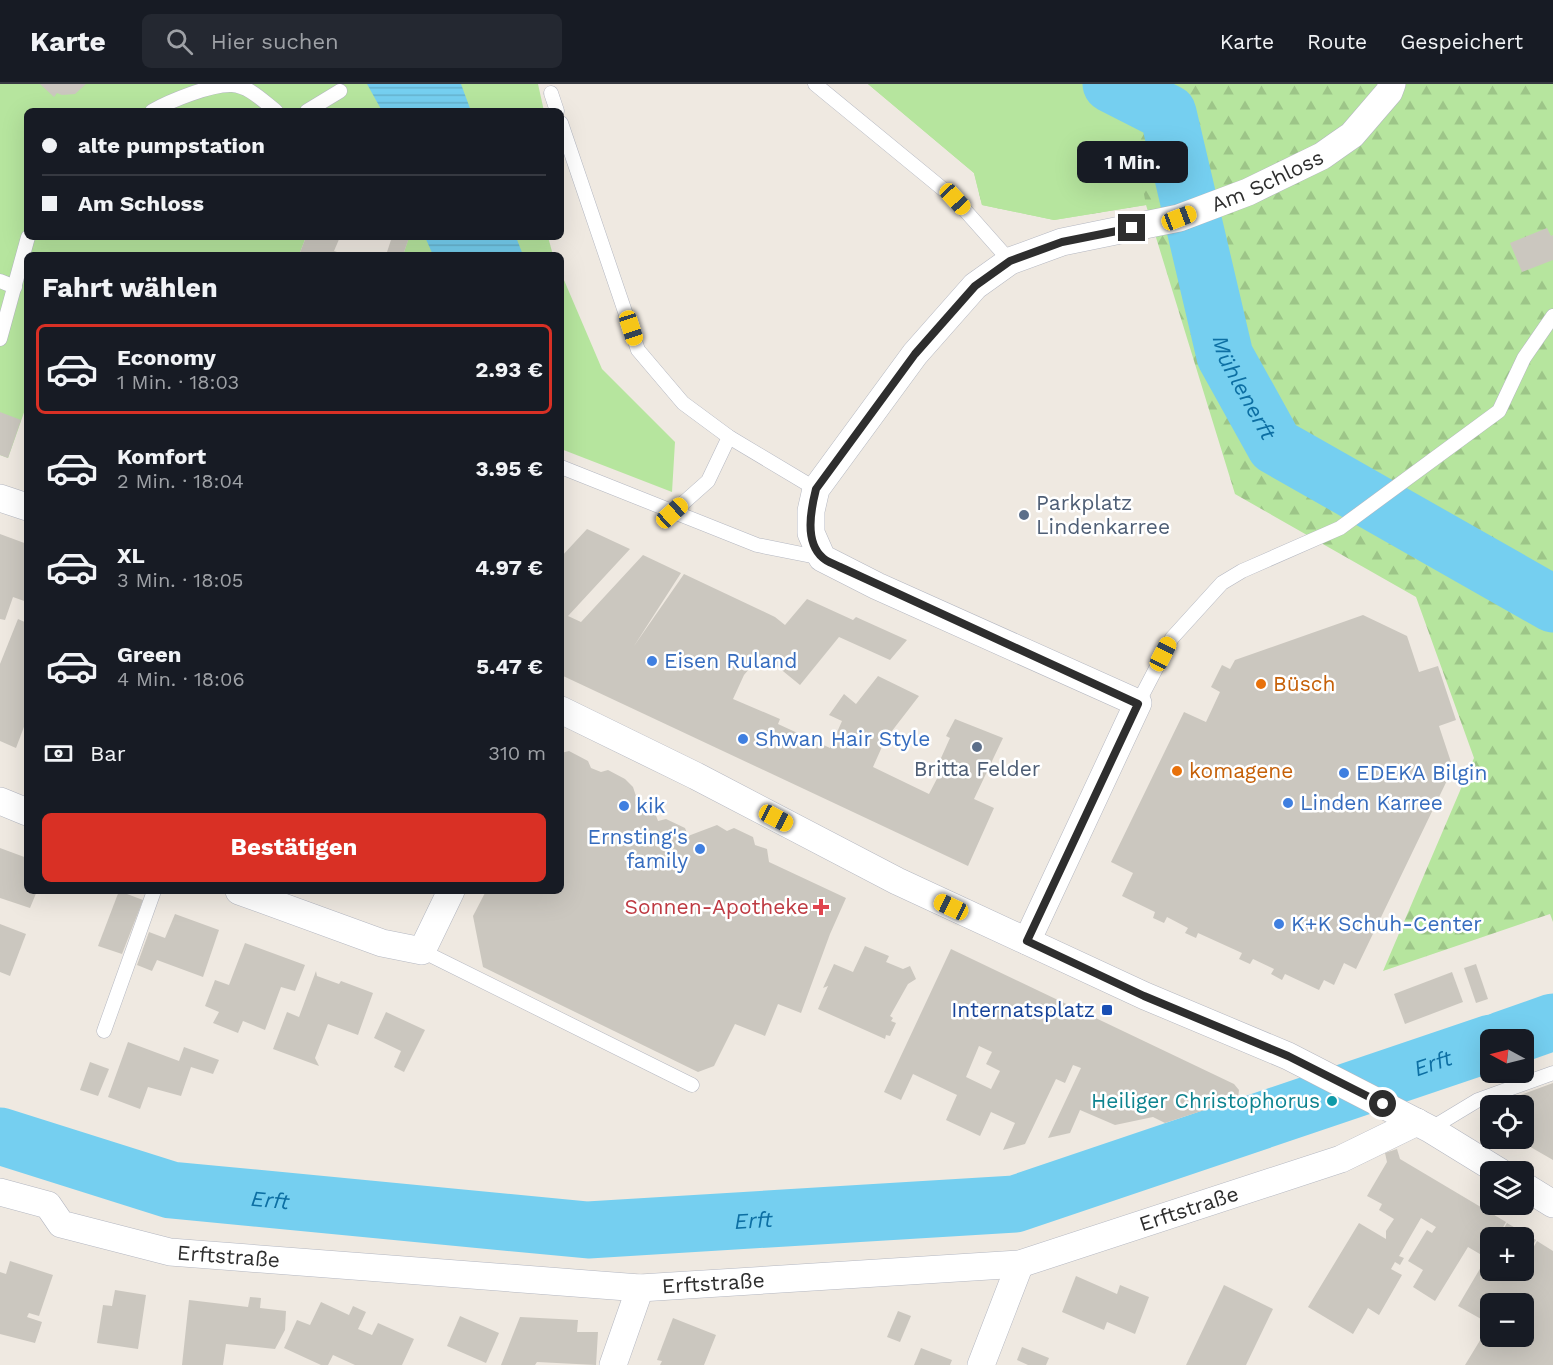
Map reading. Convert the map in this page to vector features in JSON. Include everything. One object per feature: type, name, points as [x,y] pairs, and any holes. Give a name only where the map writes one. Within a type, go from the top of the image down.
[{"type":"street","name":"Am Schloss","points":[[816,489],[915,354],[975,286],[1010,261],[1062,242],[1179,218],[1248,192],[1322,156],[1352,135],[1389,92],[1392,84]]},
{"type":"street","points":[[816,489],[811,511],[811,533],[822,558],[899,596],[1138,704],[1027,941]]},
{"type":"street","points":[[0,498],[24,506]]},
{"type":"street","points":[[564,711],[696,776],[897,881],[1144,996],[1288,1056],[1416,1122],[1482,1161]]},
{"type":"street","points":[[0,801],[24,811]]},
{"type":"street","points":[[247,894],[382,943],[422,951],[450,894]]},
{"type":"street","name":"Erftstraße","points":[[0,1192],[48,1205],[61,1224],[170,1252],[640,1288],[1020,1264],[1341,1159],[1416,1122]]},
{"type":"street","points":[[1534,1192],[1553,1204]]},
{"type":"street","points":[[981,1365],[1020,1264]]},
{"type":"street","points":[[613,1365],[640,1288]]},
{"type":"lane","points":[[158,108],[178,97],[231,84],[252,92],[272,108]]},
{"type":"lane","points":[[815,84],[955,199],[1010,261]]},
{"type":"lane","points":[[312,108],[340,91]]},
{"type":"lane","points":[[551,93],[556,108]]},
{"type":"lane","points":[[564,132],[638,350],[683,403],[729,437],[816,489]]},
{"type":"lane","points":[[0,339],[24,252]]},
{"type":"lane","points":[[0,281],[15,287]]},
{"type":"lane","points":[[1138,704],[1172,638],[1222,583],[1242,571],[1341,528],[1499,411],[1524,358],[1553,316]]},
{"type":"lane","points":[[672,513],[708,481],[729,437]]},
{"type":"lane","points":[[564,468],[757,545],[822,558]]},
{"type":"lane","points":[[104,1031],[153,894]]},
{"type":"lane","points":[[422,951],[692,1085]]},
{"type":"lane","points":[[1416,1122],[1553,1073]]},
{"type":"green space","points":[[0,84],[538,84],[543,108],[24,108],[24,240],[305,240],[300,252],[24,252],[24,413],[8,458],[0,455]]},
{"type":"green space","points":[[868,84],[1553,84],[1553,922],[1550,914],[1383,971],[1474,758],[1416,597],[1235,494],[1146,205],[1054,220],[982,205],[974,173]]},
{"type":"green space","points":[[868,84],[1138,84],[1128,107],[1146,205],[1054,220],[982,205],[974,173]]},
{"type":"green space","points":[[408,240],[549,240],[552,252],[404,252]]},
{"type":"green space","points":[[564,280],[602,369],[675,442],[672,492],[564,450]]},
{"type":"water","points":[[367,84],[461,84],[470,108],[380,108]]},
{"type":"water","points":[[426,240],[517,240],[522,252],[432,252]]},
{"type":"building","points":[[40,84],[86,84],[75,94],[57,93],[54,97]]},
{"type":"building","points":[[1547,228],[1551,236],[1553,235],[1553,260],[1522,272],[1510,243]]},
{"type":"building","points":[[305,240],[339,240],[334,251],[337,252],[300,252]]},
{"type":"building","points":[[391,240],[408,240],[404,252],[387,252]]},
{"type":"building","points":[[0,412],[21,420],[8,458],[0,455]]},
{"type":"building","points":[[587,529],[630,549],[568,616],[581,622],[643,555],[681,573],[634,646],[684,574],[775,617],[785,625],[807,599],[853,620],[856,617],[907,640],[890,660],[839,637],[800,685],[762,654],[744,675],[733,699],[780,719],[778,724],[830,748],[842,721],[829,715],[844,694],[856,704],[878,676],[919,696],[885,740],[873,767],[929,794],[942,769],[937,767],[950,738],[946,736],[955,719],[1003,738],[974,799],[994,808],[968,866],[564,676],[564,554]]},
{"type":"building","points":[[0,534],[24,543],[24,601],[13,597],[5,620],[0,619]]},
{"type":"building","name":"Linden Karree","points":[[1363,615],[1407,636],[1419,672],[1438,666],[1456,720],[1439,726],[1453,768],[1356,969],[1344,963],[1334,985],[1324,980],[1319,990],[1285,974],[1282,980],[1271,974],[1274,969],[1253,959],[1250,964],[1239,959],[1242,953],[1198,933],[1196,938],[1185,933],[1188,928],[1167,917],[1164,923],[1153,918],[1155,912],[1122,896],[1133,873],[1111,862],[1184,712],[1206,722],[1220,692],[1211,687],[1222,665],[1230,669],[1235,660]]},
{"type":"building","points":[[18,619],[24,622],[24,727],[16,748],[0,741],[0,664]]},
{"type":"building","points":[[569,751],[588,761],[591,768],[601,772],[608,770],[625,779],[633,787],[638,802],[654,810],[658,821],[666,819],[685,828],[688,836],[717,825],[727,831],[734,828],[753,837],[755,845],[767,849],[769,862],[846,898],[801,1013],[778,1004],[765,1036],[735,1024],[714,1066],[698,1072],[483,967],[473,916],[484,894],[564,894],[564,752]]},
{"type":"building","points":[[0,848],[24,857],[24,894],[36,894],[30,908],[0,898]]},
{"type":"building","points":[[118,894],[127,894],[143,900],[122,954],[98,946]]},
{"type":"building","points":[[175,914],[219,930],[203,977],[157,960],[152,971],[137,965],[149,932],[165,938]]},
{"type":"building","points":[[0,924],[26,934],[10,976],[0,972]]},
{"type":"building","points":[[245,943],[305,965],[295,991],[281,987],[265,1030],[243,1021],[238,1033],[213,1023],[219,1012],[205,1006],[215,980],[229,985]]},
{"type":"building","points":[[865,946],[889,956],[886,962],[903,969],[910,966],[916,979],[908,984],[890,1016],[893,1018],[891,1021],[896,1023],[890,1036],[886,1035],[885,1039],[818,1009],[828,986],[823,988],[834,964],[853,972]]},
{"type":"building","points":[[951,949],[1234,1084],[1239,1090],[1238,1099],[1165,1123],[1153,1117],[1115,1125],[1080,1110],[1070,1133],[1048,1138],[1081,1068],[1073,1065],[1065,1083],[1056,1079],[1025,1144],[1003,1150],[1015,1123],[991,1112],[980,1136],[946,1120],[957,1095],[913,1074],[901,1100],[884,1092]],"holes":[[[979,1046],[992,1052],[986,1064],[1000,1071],[991,1089],[966,1077]]]},
{"type":"building","points":[[1476,964],[1488,999],[1476,1003],[1464,968]]},
{"type":"building","points":[[316,971],[317,976],[339,984],[341,981],[373,993],[358,1035],[328,1024],[315,1058],[319,1066],[273,1049],[287,1012],[299,1017]]},
{"type":"building","points":[[1452,972],[1463,1002],[1405,1024],[1394,994]]},
{"type":"building","points":[[386,1012],[425,1030],[404,1072],[394,1067],[401,1051],[374,1038]]},
{"type":"building","points":[[128,1042],[179,1061],[184,1047],[219,1060],[213,1074],[191,1067],[181,1096],[148,1087],[140,1109],[108,1097]]},
{"type":"building","points":[[90,1062],[109,1069],[98,1096],[80,1090]]},
{"type":"building","points":[[1553,1083],[1553,1160],[1534,1149],[1534,1095],[1520,1095]]},
{"type":"building","points":[[1397,1149],[1400,1159],[1480,1207],[1480,1215],[1494,1215],[1506,1222],[1503,1227],[1480,1227],[1480,1254],[1468,1247],[1435,1301],[1413,1287],[1423,1270],[1408,1261],[1427,1230],[1432,1233],[1436,1227],[1421,1218],[1399,1256],[1404,1258],[1400,1265],[1395,1262],[1391,1269],[1402,1275],[1379,1315],[1368,1308],[1353,1334],[1308,1307],[1359,1223],[1386,1239],[1386,1231],[1394,1219],[1379,1210],[1382,1204],[1367,1196],[1387,1162],[1385,1153]]},
{"type":"building","points":[[1537,1241],[1553,1251],[1553,1365],[1465,1365],[1480,1340],[1480,1347],[1534,1347],[1534,1293],[1480,1293],[1480,1318],[1458,1306],[1480,1269],[1480,1281],[1534,1281],[1534,1246]]},
{"type":"building","points":[[10,1261],[53,1275],[39,1316],[29,1313],[27,1317],[42,1322],[35,1343],[0,1334],[0,1272],[6,1274]]},
{"type":"building","points":[[1076,1276],[1117,1294],[1120,1285],[1149,1297],[1135,1334],[1107,1322],[1104,1330],[1062,1312]]},
{"type":"building","points":[[1224,1285],[1273,1309],[1246,1365],[1186,1365]]},
{"type":"building","points":[[115,1290],[146,1295],[138,1349],[97,1343],[103,1305],[112,1306]]},
{"type":"building","points":[[250,1297],[261,1298],[260,1308],[286,1311],[285,1330],[275,1349],[226,1344],[223,1365],[182,1365],[189,1300],[248,1307]]},
{"type":"building","points":[[321,1302],[349,1315],[353,1306],[366,1312],[358,1329],[372,1335],[378,1323],[414,1339],[402,1365],[355,1365],[333,1355],[328,1365],[321,1365],[284,1348],[297,1320],[310,1325]]},
{"type":"building","points":[[898,1311],[911,1316],[900,1342],[887,1337]]},
{"type":"building","points":[[460,1316],[499,1333],[486,1363],[447,1346]]},
{"type":"building","points":[[520,1317],[578,1320],[577,1332],[598,1332],[596,1365],[537,1362],[535,1365],[501,1365]]},
{"type":"building","points":[[673,1318],[716,1335],[704,1365],[660,1365],[662,1361],[657,1360]]},
{"type":"building","points":[[1022,1347],[1049,1358],[1046,1365],[1028,1365],[1017,1360]]},
{"type":"building","points":[[921,1348],[952,1360],[950,1365],[914,1365]]},
{"type":"waterway","name":"Mühlenerft","points":[[1111,84],[1168,113],[1225,356],[1275,446],[1553,604]]},
{"type":"waterway","name":"Erft","points":[[1533,1029],[1553,1022]]},
{"type":"waterway","name":"Erft","points":[[0,1136],[171,1190],[588,1230],[1015,1204],[1480,1047]]},
{"type":"place","name":"Parkplatz Lindenkarree","points":[[1024,515]]},
{"type":"place","name":"Eisen Ruland","points":[[652,661]]},
{"type":"place","name":"Büsch","points":[[1261,684]]},
{"type":"place","name":"Shwan Hair Style","points":[[743,739]]},
{"type":"place","name":"Britta Felder","points":[[977,747]]},
{"type":"place","name":"komagene","points":[[1177,771]]},
{"type":"place","name":"EDEKA Bilgin","points":[[1344,773]]},
{"type":"place","name":"Linden Karree","points":[[1288,803]]},
{"type":"place","name":"kik","points":[[624,806]]},
{"type":"place","name":"Ernsting's family","points":[[700,849]]},
{"type":"place","name":"Sonnen-Apotheke","points":[[821,907]]},
{"type":"place","name":"K+K Schuh-Center","points":[[1279,924]]},
{"type":"place","name":"Internatsplatz","points":[[1107,1010]]},
{"type":"place","name":"Heiliger Christophorus","points":[[1332,1101]]},
{"type":"route","points":[[1132,228],[1062,242],[1010,261],[975,286],[915,354],[816,489],[811,511],[811,533],[822,558],[877,586],[1138,704],[1027,941],[1144,996],[1288,1056],[1383,1104]]}]
